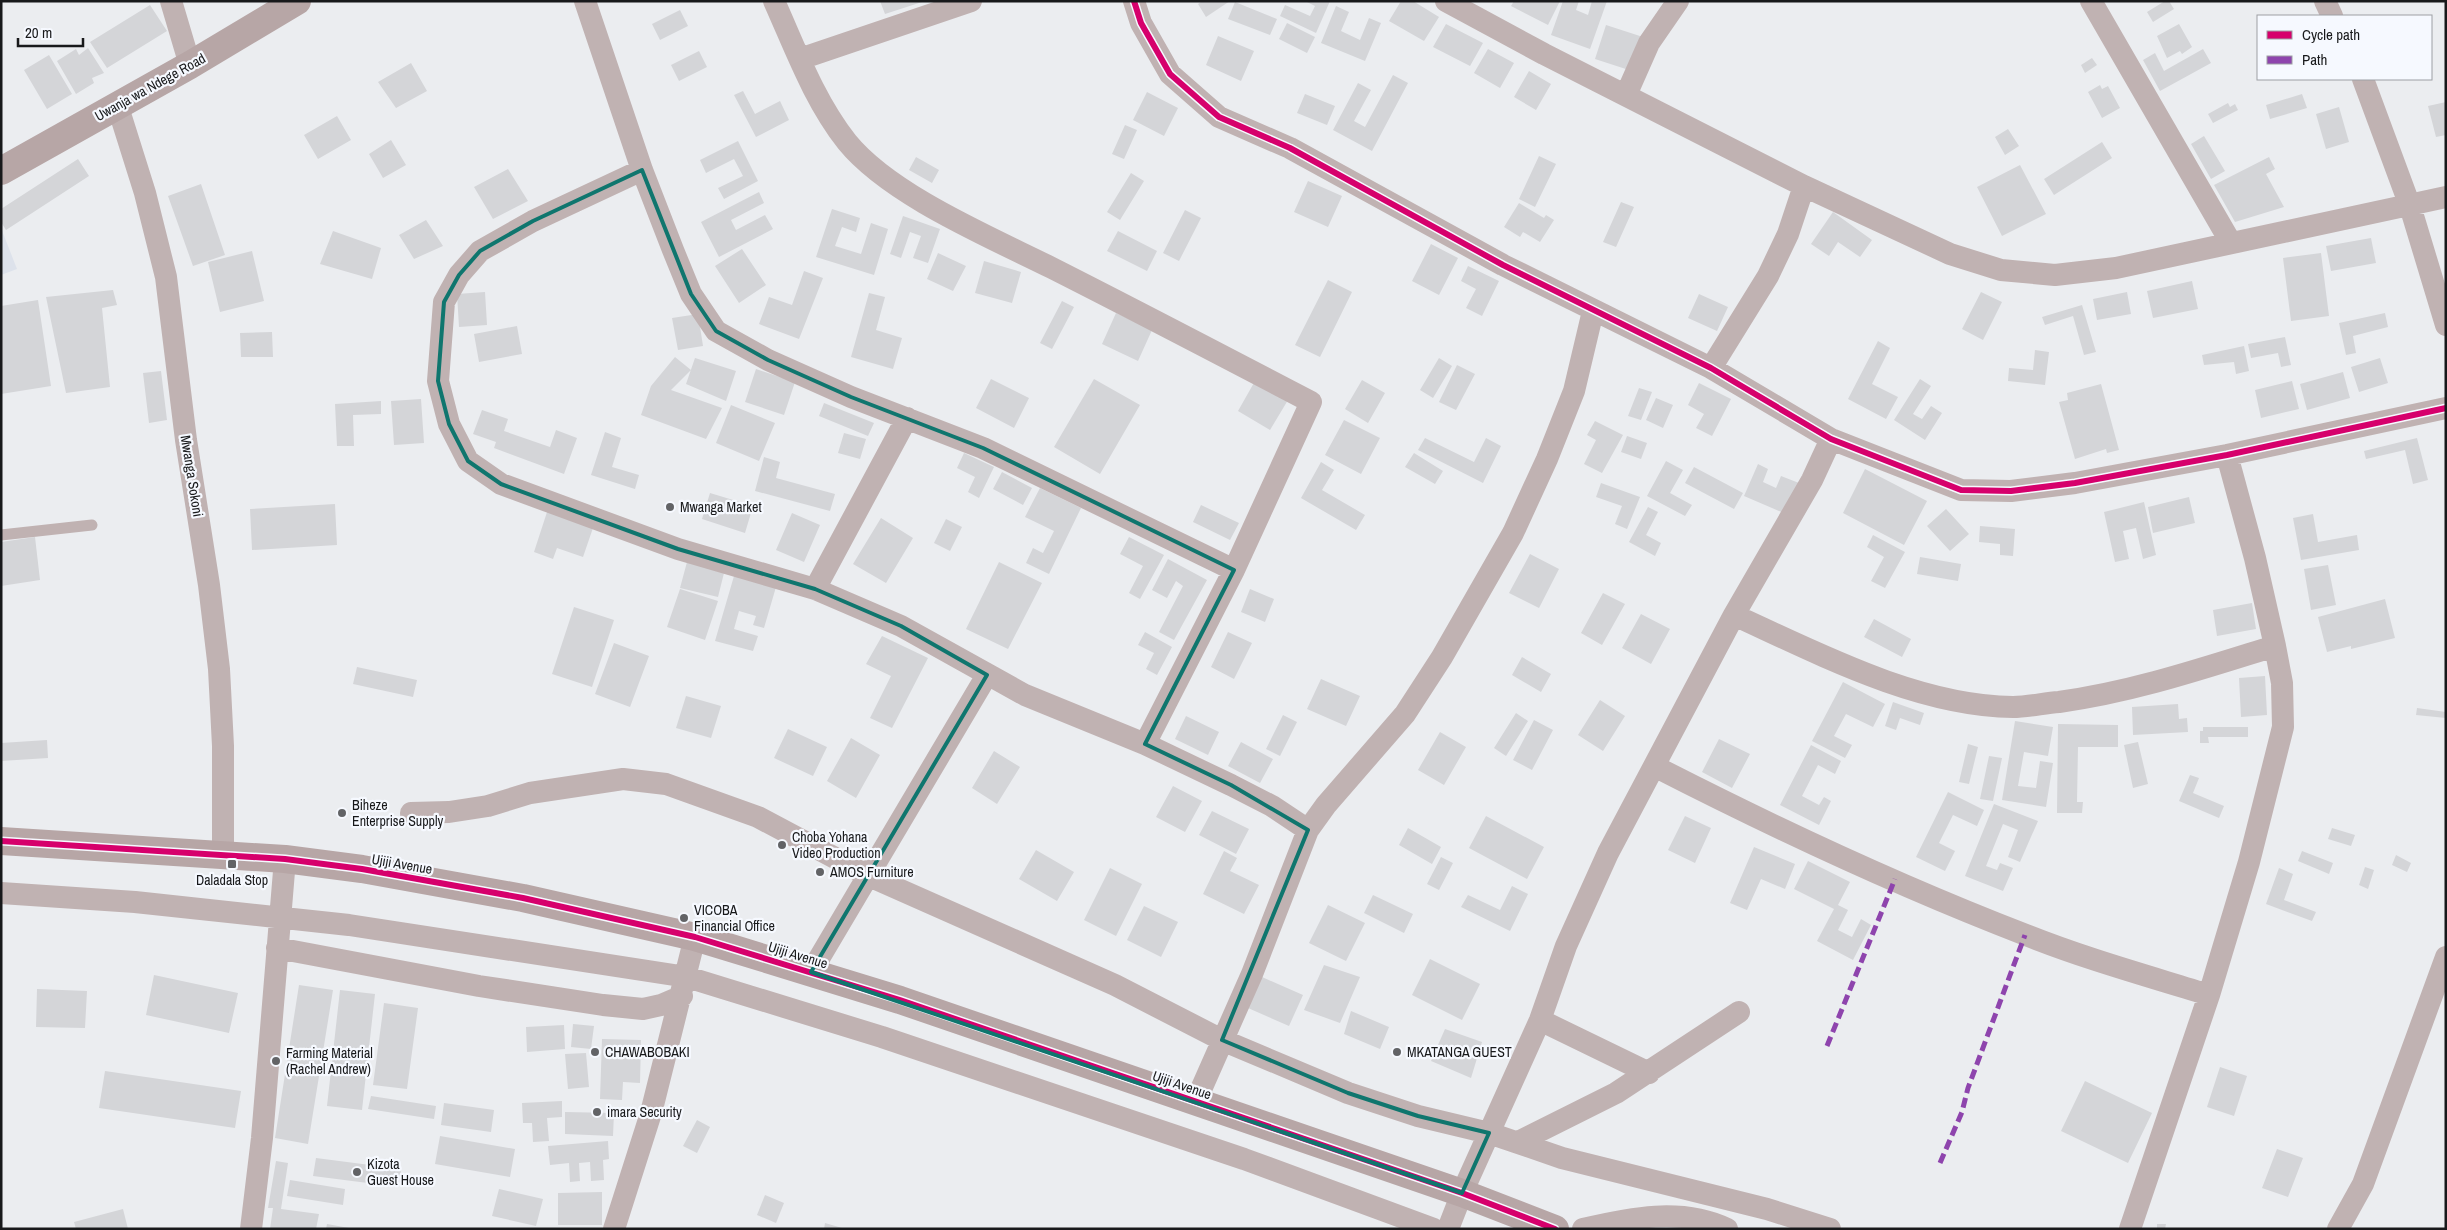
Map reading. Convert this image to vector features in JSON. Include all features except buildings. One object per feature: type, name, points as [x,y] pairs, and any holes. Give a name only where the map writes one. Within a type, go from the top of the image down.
[{"type":"street","points":[[171,1],[190,65]]},
{"type":"street","name":"Uwanja wa Ndege Road","points":[[1,171],[117,104],[190,65],[297,1]]},
{"type":"street","points":[[585,1],[642,170],[691,294],[716,331],[768,360],[851,397],[983,448],[1234,570]]},
{"type":"street","points":[[774,1],[820,104],[848,143],[874,169],[906,192],[1311,402],[1234,570],[1145,744]]},
{"type":"street","points":[[800,60],[896,25],[971,1]]},
{"type":"street","points":[[1134,1],[1141,23],[1170,74],[1219,118],[1290,148],[1503,265],[1711,368],[1831,439],[1961,490],[2011,491],[2075,483],[2227,455],[2446,408]]},
{"type":"street","points":[[1626,95],[1649,43],[1678,1]]},
{"type":"street","points":[[2091,1],[2231,243]]},
{"type":"street","points":[[2325,1],[2332,15]]},
{"type":"street","points":[[1453,3],[1626,95],[1804,186],[1950,254],[2001,270],[2055,275],[2116,268],[2446,197]]},
{"type":"street","points":[[2364,80],[2410,206],[2446,325]]},
{"type":"street","name":"Mwanga Sokoni","points":[[117,104],[145,193],[166,277],[186,440],[209,585],[219,669],[223,746],[223,854]]},
{"type":"street","points":[[642,170],[533,221],[480,251],[458,275],[444,302],[438,381],[449,424],[468,462],[501,484],[678,549],[815,589],[901,626],[1025,695],[1145,744],[1231,784],[1272,806],[1308,830]]},
{"type":"street","points":[[1711,368],[1768,276],[1788,234],[1804,186]]},
{"type":"street","points":[[1195,1103],[1252,974],[1308,830],[1326,806],[1405,714],[1442,657],[1513,533],[1547,459],[1574,391],[1593,311]]},
{"type":"street","points":[[815,589],[907,418]]},
{"type":"street","points":[[1448,1229],[1462,1193],[1540,1020],[1566,946],[1587,899],[1654,766],[1734,615],[1812,480],[1831,439]]},
{"type":"street","points":[[2130,1229],[2209,995],[2249,862],[2283,727],[2282,683],[2276,646],[2255,558],[2227,455]]},
{"type":"street","points":[[1734,615],[1818,654],[1896,684],[1957,701],[2012,707],[2097,697],[2153,683],[2276,646]]},
{"type":"street","points":[[811,972],[987,675]]},
{"type":"street","points":[[1654,766],[1770,824],[2026,935],[2089,958],[2209,995]]},
{"type":"street","points":[[411,813],[450,812],[488,806],[530,793],[623,779],[666,784],[758,817],[869,876],[1115,986],[1222,1040],[1348,1093],[1418,1116],[1489,1133],[1609,1172],[1768,1208],[1830,1229]]},
{"type":"street","name":"Ujiji Avenue","points":[[1,841],[223,854],[285,859],[362,869],[523,898],[695,937],[811,972],[1462,1193],[1555,1229]]},
{"type":"street","points":[[251,1229],[262,1138],[285,859]]},
{"type":"street","points":[[1,893],[72,897],[349,925],[684,986],[882,1037],[1244,1159],[1434,1229]]},
{"type":"street","points":[[614,1229],[651,1113],[695,937]]},
{"type":"street","points":[[277,948],[479,986],[643,1009],[661,1005],[684,986]]},
{"type":"street","points":[[2338,1229],[2362,1184],[2446,958]]},
{"type":"street","points":[[1518,1142],[1616,1093],[1739,1012]]},
{"type":"street","points":[[1540,1020],[1649,1073]]},
{"type":"street","points":[[1583,1229],[1642,1217],[1677,1217],[1716,1224],[1727,1229]]},
{"type":"lane","points":[[1,535],[92,525]]},
{"type":"highlighted area","points":[[642,170],[691,294],[716,331],[768,360],[851,397],[983,448],[1234,570],[1145,744],[1231,785],[1308,830],[1222,1040],[1348,1093],[1418,1116],[1489,1133],[1462,1193],[811,972],[987,675],[901,626],[815,589],[678,549],[501,484],[468,461],[449,424],[438,381],[444,302],[459,275],[480,251],[533,221]]},
{"type":"shaded area","points":[[1,228],[17,269],[1,275]]},
{"type":"marked path","points":[[1827,1046],[1895,879]]},
{"type":"marked path","points":[[1940,1163],[1962,1112],[1968,1088],[2025,935]]},
{"type":"cycle path","points":[[1134,1],[1141,23],[1170,74],[1219,117],[1290,148],[1503,265],[1711,368],[1831,439],[1961,490],[2011,491],[2075,483],[2227,455],[2446,408]]},
{"type":"cycle path","points":[[1,841],[285,859],[362,869],[523,898],[695,937],[900,1000],[1462,1193],[1555,1229]]},
{"type":"place","name":"Mwanga Market","points":[[670,507]]},
{"type":"place","name":"Biheze Enterprise Supply","points":[[342,813]]},
{"type":"place","name":"Choba Yohana Video Production","points":[[782,845]]},
{"type":"place","name":"Daladala Stop","points":[[232,864]]},
{"type":"place","name":"AMOS Furniture","points":[[820,872]]},
{"type":"place","name":"VICOBA Financial Office","points":[[684,918]]},
{"type":"place","name":"CHAWABOBAKI","points":[[595,1052]]},
{"type":"place","name":"MKATANGA GUEST","points":[[1397,1052]]},
{"type":"place","name":"Farming Material (Rachel Andrew)","points":[[276,1061]]},
{"type":"place","name":"imara Security","points":[[597,1112]]},
{"type":"place","name":"Kizota Guest House","points":[[357,1172]]}]
